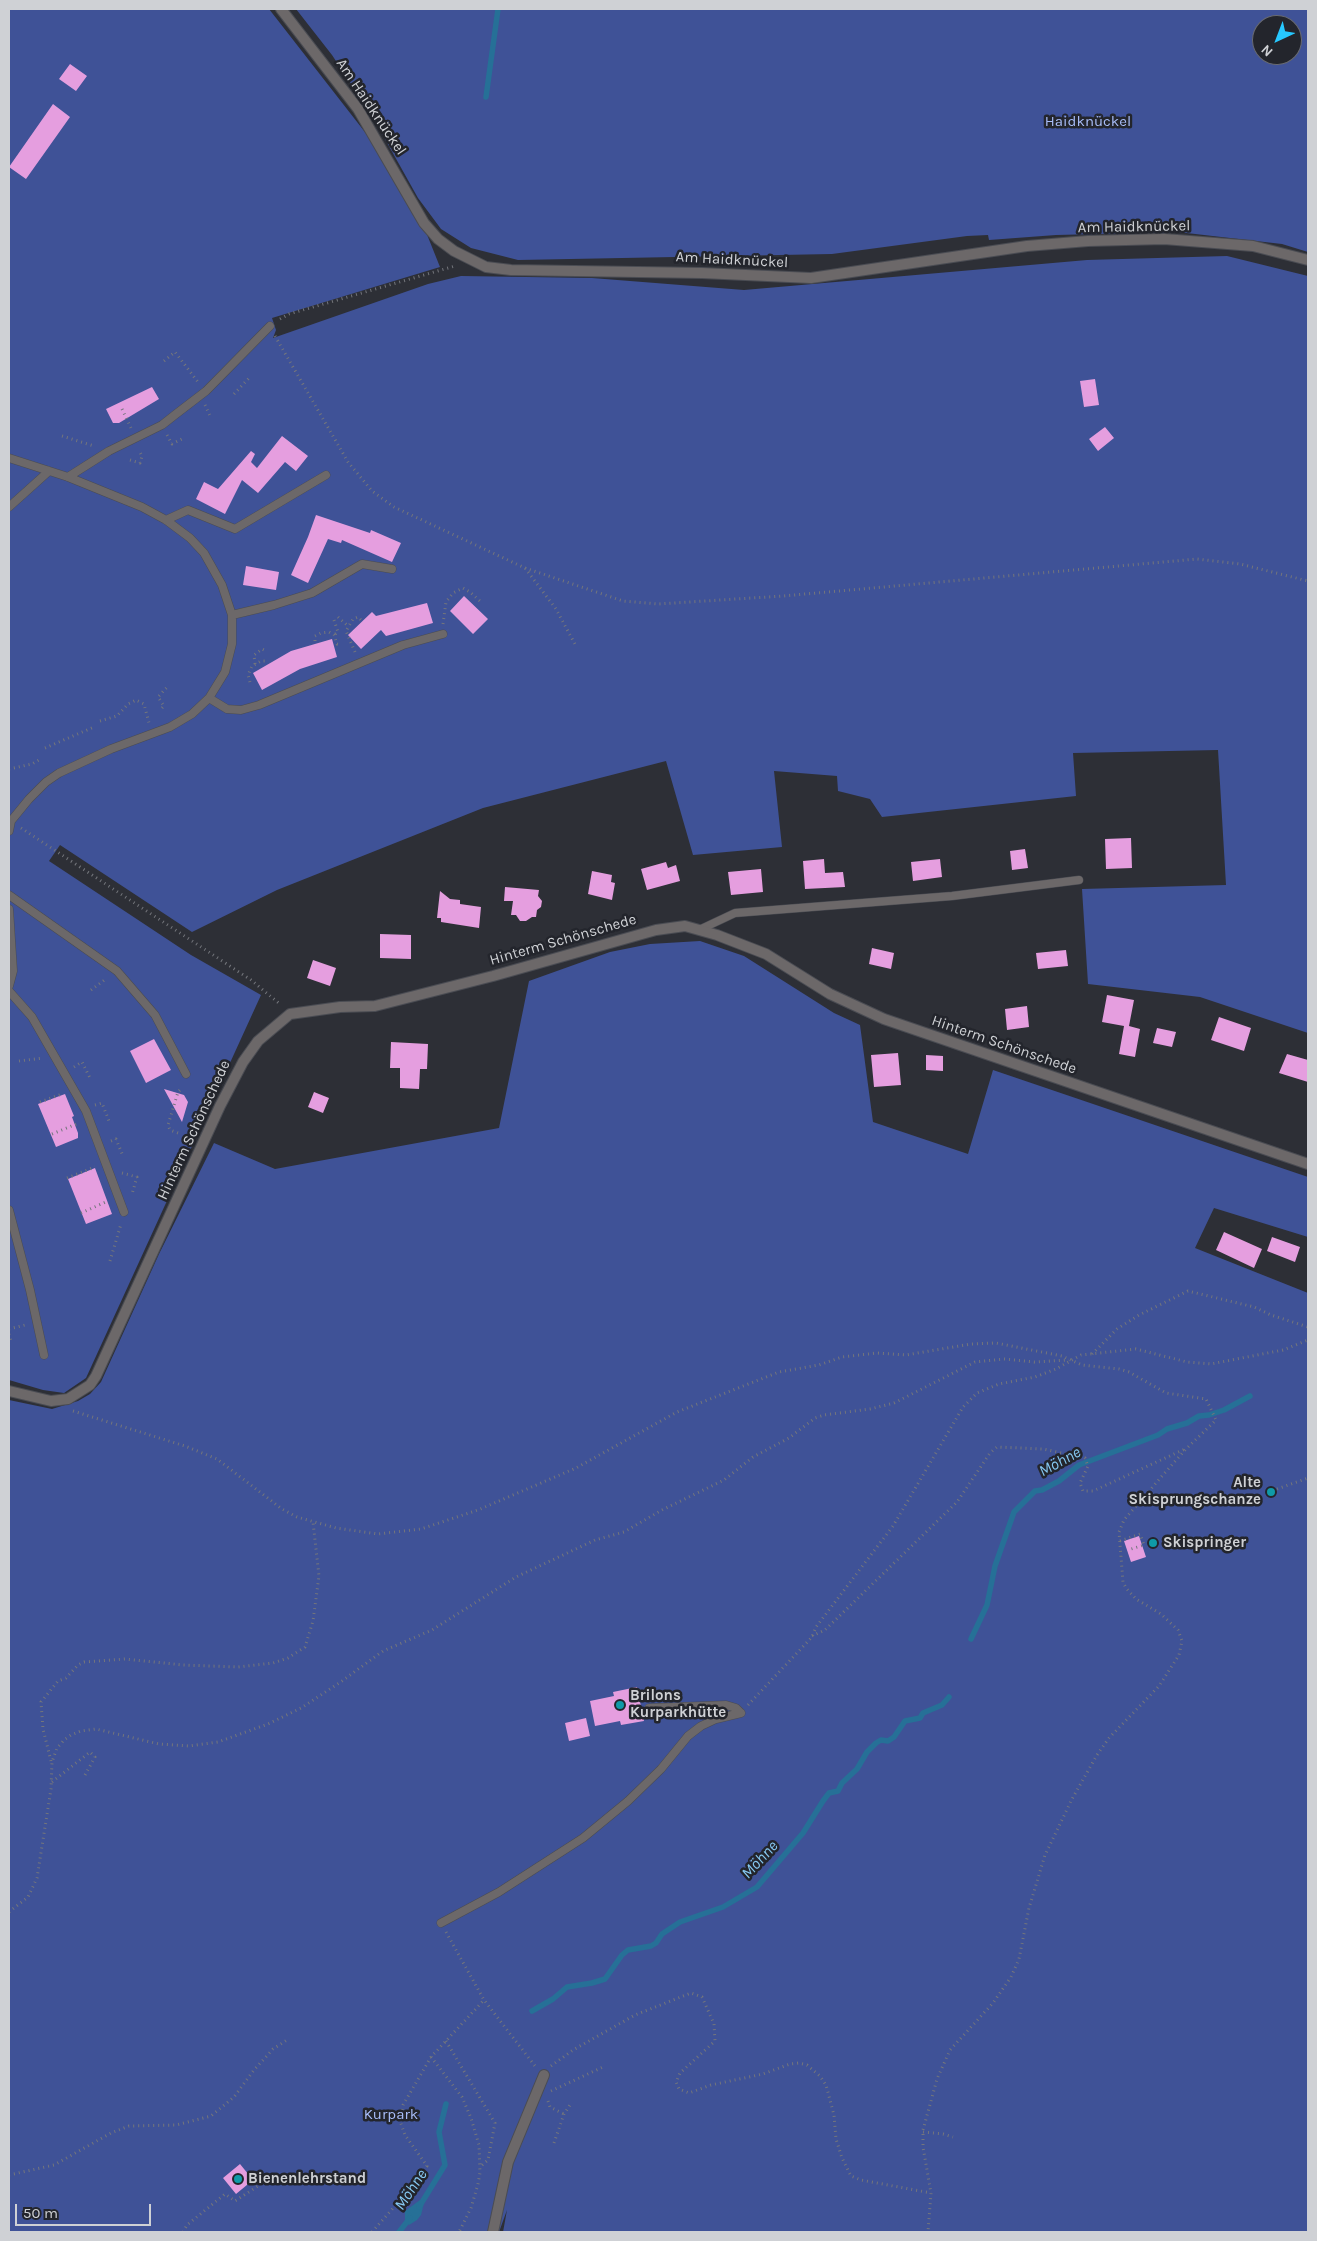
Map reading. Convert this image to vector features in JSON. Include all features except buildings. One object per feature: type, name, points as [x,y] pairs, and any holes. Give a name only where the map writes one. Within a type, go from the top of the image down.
[{"type":"street","name":"Am Haidknückel","points":[[281,9],[358,109],[424,223],[438,239],[470,261],[486,267],[512,270],[693,272],[811,278],[1027,246],[1088,241],[1164,239],[1253,246],[1308,260]]},
{"type":"street","name":"Hinterm Schönschede","points":[[9,1391],[50,1401],[68,1399],[90,1385],[96,1376],[220,1106],[243,1062],[258,1041],[290,1014],[340,1007],[375,1006],[493,976],[656,930],[685,926],[701,929],[766,954],[830,994],[884,1019],[1308,1164]]},
{"type":"street","points":[[493,2232],[508,2162],[544,2075]]},
{"type":"lane","points":[[68,477],[109,451],[162,425],[206,391],[270,326]]},
{"type":"lane","points":[[9,458],[68,477],[142,507],[166,520],[190,538],[204,553],[222,585],[232,615],[232,644],[224,672],[208,698],[192,714],[154,733],[111,749],[59,773],[46,782],[11,821],[9,830]]},
{"type":"lane","points":[[9,506],[49,471]]},
{"type":"lane","points":[[166,520],[188,510],[235,529],[326,474]]},
{"type":"lane","points":[[232,615],[312,593],[362,564],[392,569]]},
{"type":"lane","points":[[208,698],[227,709],[241,710],[259,705],[404,645],[443,634]]},
{"type":"lane","name":"Hinterm Schönschede","points":[[701,929],[735,913],[952,896],[1079,880]]},
{"type":"lane","points":[[9,895],[117,971],[155,1015],[186,1074]]},
{"type":"lane","points":[[9,909],[13,971],[9,986]]},
{"type":"lane","points":[[9,991],[32,1017],[65,1072],[89,1119],[123,1209]]},
{"type":"lane","points":[[9,1210],[30,1290],[44,1355]]},
{"type":"lane","points":[[649,1708],[726,1705],[736,1708],[741,1713]]},
{"type":"lane","points":[[441,1923],[499,1892],[583,1838],[628,1802],[661,1769],[688,1736],[701,1726],[716,1719],[741,1713]]},
{"type":"path","points":[[470,261],[426,276],[289,314],[270,326],[348,462],[372,491],[394,507],[525,568],[623,601],[658,604],[783,596],[1197,559],[1240,564],[1308,581]]},
{"type":"path","points":[[164,361],[175,352],[206,391]]},
{"type":"path","points":[[234,394],[251,376]]},
{"type":"path","points":[[122,409],[142,456],[140,463],[130,460]]},
{"type":"path","points":[[62,436],[109,451]]},
{"type":"path","points":[[525,568],[556,609],[576,646]]},
{"type":"path","points":[[443,634],[446,602],[453,593],[463,588],[482,602]]},
{"type":"path","points":[[361,620],[358,617],[353,619],[346,631],[356,654],[363,662]]},
{"type":"path","points":[[334,635],[338,632],[336,618],[348,626]]},
{"type":"path","points":[[315,641],[315,636],[329,632],[334,635],[337,644],[341,645]]},
{"type":"path","points":[[255,664],[254,656],[262,649],[264,650]]},
{"type":"path","points":[[250,682],[249,670],[255,664],[265,661]]},
{"type":"path","points":[[162,708],[164,706],[158,697],[169,685]]},
{"type":"path","points":[[100,721],[117,716],[128,704],[136,700],[144,704],[147,718],[154,733]]},
{"type":"path","points":[[45,748],[94,727]]},
{"type":"path","points":[[9,769],[32,764],[39,760]]},
{"type":"path","points":[[11,821],[251,980],[272,996],[290,1014]]},
{"type":"path","points":[[90,990],[117,971]]},
{"type":"path","points":[[19,1061],[56,1057]]},
{"type":"path","points":[[65,1072],[82,1062],[91,1080]]},
{"type":"path","points":[[178,1133],[170,1130],[168,1125],[178,1092],[182,1088]]},
{"type":"path","points":[[40,1102],[74,1090]]},
{"type":"path","points":[[52,1134],[89,1119]]},
{"type":"path","points":[[68,1178],[95,1167],[96,1170],[106,1166]]},
{"type":"path","points":[[81,1213],[109,1201],[112,1208],[123,1209],[110,1262]]},
{"type":"path","points":[[1092,1354],[1117,1329],[1139,1315],[1188,1291],[1254,1308],[1308,1326]]},
{"type":"path","points":[[9,1334],[11,1342],[9,1343]]},
{"type":"path","points":[[812,1636],[816,1627],[893,1526],[957,1417],[971,1398],[983,1390],[999,1384],[1035,1377],[1064,1366],[1082,1355],[1136,1349],[1180,1361],[1211,1364],[1283,1350],[1308,1340]]},
{"type":"path","points":[[50,1401],[81,1414],[177,1444],[217,1459],[282,1509],[313,1522],[355,1532],[378,1534],[405,1532],[452,1520],[556,1478],[683,1410],[779,1372],[819,1365],[842,1357],[877,1353],[890,1356],[912,1355],[983,1343],[1015,1346],[1072,1360],[1082,1365],[1130,1372],[1166,1393],[1206,1399],[1210,1403],[1216,1420],[1186,1449],[1124,1520],[1119,1532],[1126,1588],[1136,1599],[1161,1614],[1178,1630],[1182,1641],[1179,1655],[1159,1686],[1102,1747],[1072,1799],[1054,1834],[1038,1873],[1028,1908],[1022,1948],[1015,1968],[999,1996],[950,2050],[937,2079],[924,2120],[923,2132],[925,2161],[931,2193],[928,2232]]},
{"type":"path","points":[[52,1762],[57,1748],[64,1740],[82,1731],[96,1729],[159,1744],[189,1746],[218,1742],[268,1724],[317,1699],[383,1651],[432,1630],[504,1583],[595,1540],[624,1532],[662,1510],[724,1480],[753,1457],[788,1438],[815,1418],[894,1403],[918,1393],[975,1362],[1004,1359],[1034,1362],[1072,1360]]},
{"type":"path","points":[[741,1713],[778,1670],[812,1636],[825,1630],[957,1502],[990,1453],[997,1447],[1043,1449],[1085,1458],[1088,1466],[1080,1483],[1083,1490],[1093,1491],[1180,1450],[1186,1449]]},
{"type":"path","points":[[1277,1489],[1308,1478]]},
{"type":"path","points":[[9,1912],[24,1901],[32,1890],[37,1878],[52,1783],[52,1762],[43,1729],[41,1702],[58,1681],[66,1678],[78,1665],[84,1662],[125,1659],[183,1665],[238,1667],[261,1665],[288,1658],[305,1647],[311,1627],[319,1576],[313,1522]]},
{"type":"path","points":[[1120,1540],[1140,1534],[1144,1545],[1131,1549]]},
{"type":"path","points":[[52,1783],[85,1754],[93,1753],[95,1757],[85,1775]]},
{"type":"path","points":[[441,1923],[484,2000],[528,2058],[544,2075],[554,2064],[572,2050],[635,2015],[691,1993],[702,1997],[714,2024],[715,2041],[680,2073],[676,2082],[679,2089],[689,2093],[711,2085],[763,2074],[790,2064],[799,2063],[807,2065],[820,2076],[826,2085],[832,2106],[836,2139],[842,2158],[851,2176],[861,2180],[931,2193]]},
{"type":"path","points":[[372,2232],[403,2198],[427,2166],[405,2135],[400,2121],[400,2112],[431,2057],[484,2000]]},
{"type":"path","points":[[9,2176],[39,2170],[62,2162],[111,2133],[124,2128],[176,2125],[212,2116],[234,2097],[254,2070],[273,2049],[287,2040]]},
{"type":"path","points":[[446,2041],[495,2123],[488,2160],[480,2167]]},
{"type":"path","points":[[431,2057],[456,2087],[476,2132],[480,2167],[475,2196],[459,2232]]},
{"type":"path","points":[[564,2114],[550,2107],[546,2094],[603,2067]]},
{"type":"path","points":[[554,2143],[564,2114],[570,2105]]},
{"type":"path","points":[[923,2132],[943,2134],[953,2138]]},
{"type":"path","points":[[183,2232],[187,2225],[225,2194],[235,2201],[258,2186]]},
{"type":"green space","points":[[9,9],[269,9],[375,145],[424,227],[440,267],[272,318],[276,330],[273,338],[428,284],[461,276],[592,278],[744,290],[1087,260],[1227,256],[1308,276],[1308,1033],[1200,997],[1088,984],[1082,889],[1226,885],[1218,750],[1073,753],[1076,796],[882,817],[870,799],[838,791],[837,776],[774,771],[782,847],[693,855],[666,761],[483,808],[277,890],[192,932],[60,845],[49,861],[191,955],[261,995],[86,1378],[64,1393],[43,1390],[9,1380]]},
{"type":"green space","name":"Haidknückel","points":[[296,9],[1308,9],[1308,252],[1282,244],[1178,232],[1056,235],[989,240],[988,235],[967,236],[832,254],[518,260],[471,248],[441,229],[418,198],[371,114],[332,55]]},
{"type":"green space","name":"Kurpark","points":[[700,941],[744,956],[834,1013],[860,1025],[873,1122],[968,1154],[993,1070],[1308,1177],[1308,1237],[1214,1208],[1195,1248],[1308,1293],[1308,2232],[503,2232],[507,2210],[499,2232],[9,2232],[9,1400],[52,1409],[78,1401],[90,1394],[101,1382],[159,1254],[214,1143],[275,1169],[499,1128],[529,981],[610,952],[650,944]]},
{"type":"shaded area","points":[[420,2200],[424,2203],[421,2215],[409,2225],[405,2221],[405,2211]]},
{"type":"waterway","points":[[486,97],[498,9]]},
{"type":"waterway","name":"Möhne","points":[[971,1639],[987,1605],[995,1566],[1014,1512],[1035,1491],[1042,1490],[1059,1481],[1079,1465],[1158,1435],[1167,1429],[1187,1423],[1199,1416],[1224,1410],[1250,1396]]},
{"type":"waterway","name":"Möhne","points":[[532,2011],[553,1999],[567,1987],[605,1979],[622,1955],[628,1950],[651,1946],[656,1943],[662,1934],[680,1922],[723,1907],[757,1887],[803,1833],[829,1793],[838,1791],[842,1783],[857,1769],[867,1752],[876,1743],[881,1740],[888,1741],[894,1737],[905,1721],[920,1718],[923,1713],[942,1705],[949,1697]]},
{"type":"waterway","name":"Möhne","points":[[419,2207],[445,2165],[439,2132],[446,2104]]},
{"type":"waterway","name":"Möhne","points":[[399,2232],[410,2218]]},
{"type":"place","name":"Alte Skisprungschanze","points":[[1271,1492]]},
{"type":"place","name":"Skispringer","points":[[1153,1543]]},
{"type":"place","name":"Brilons Kurparkhütte","points":[[620,1705]]},
{"type":"place","name":"Bienenlehrstand","points":[[238,2179]]}]
